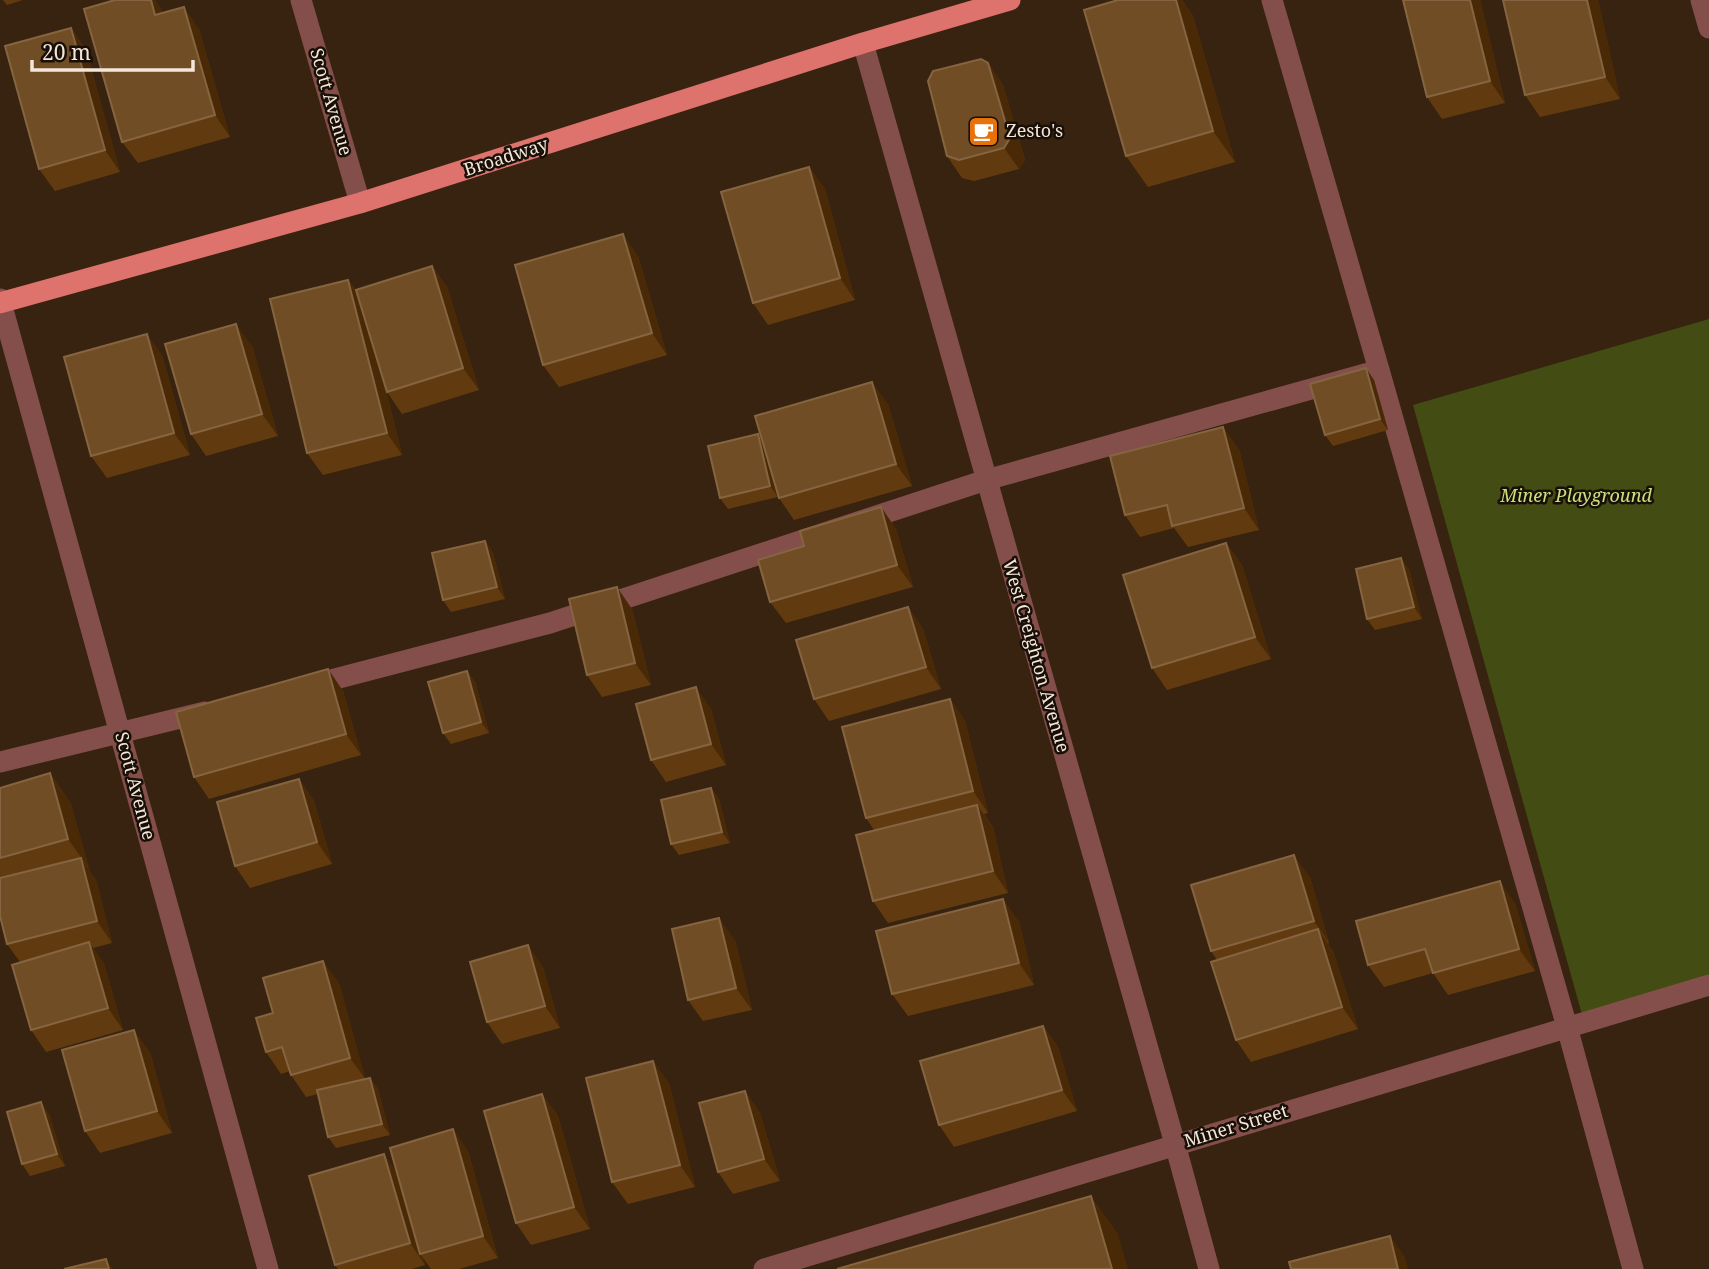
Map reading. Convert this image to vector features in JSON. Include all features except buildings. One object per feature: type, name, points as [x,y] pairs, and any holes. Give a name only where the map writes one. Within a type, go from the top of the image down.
[{"type":"main road","name":"Broadway","points":[[0,302],[360,203],[863,43],[1010,0]]},
{"type":"street","name":"Scott Avenue","points":[[301,0],[360,203]]},
{"type":"street","points":[[1272,0],[1567,1027],[1633,1269]]},
{"type":"street","points":[[1701,0],[1709,28]]},
{"type":"street","name":"West Creighton Avenue","points":[[863,43],[1209,1269]]},
{"type":"street","name":"Scott Avenue","points":[[0,302],[268,1269]]},
{"type":"street","points":[[286,691],[550,623],[986,480],[1379,370]]},
{"type":"street","points":[[0,762],[220,709]]},
{"type":"street","name":"Miner Street","points":[[764,1269],[1709,985]]},
{"type":"green space","name":"Miner Playground","points":[[1709,319],[1709,985],[1584,1022],[1413,405]]},
{"type":"place","name":"Zesto's","points":[[983,131]]}]
